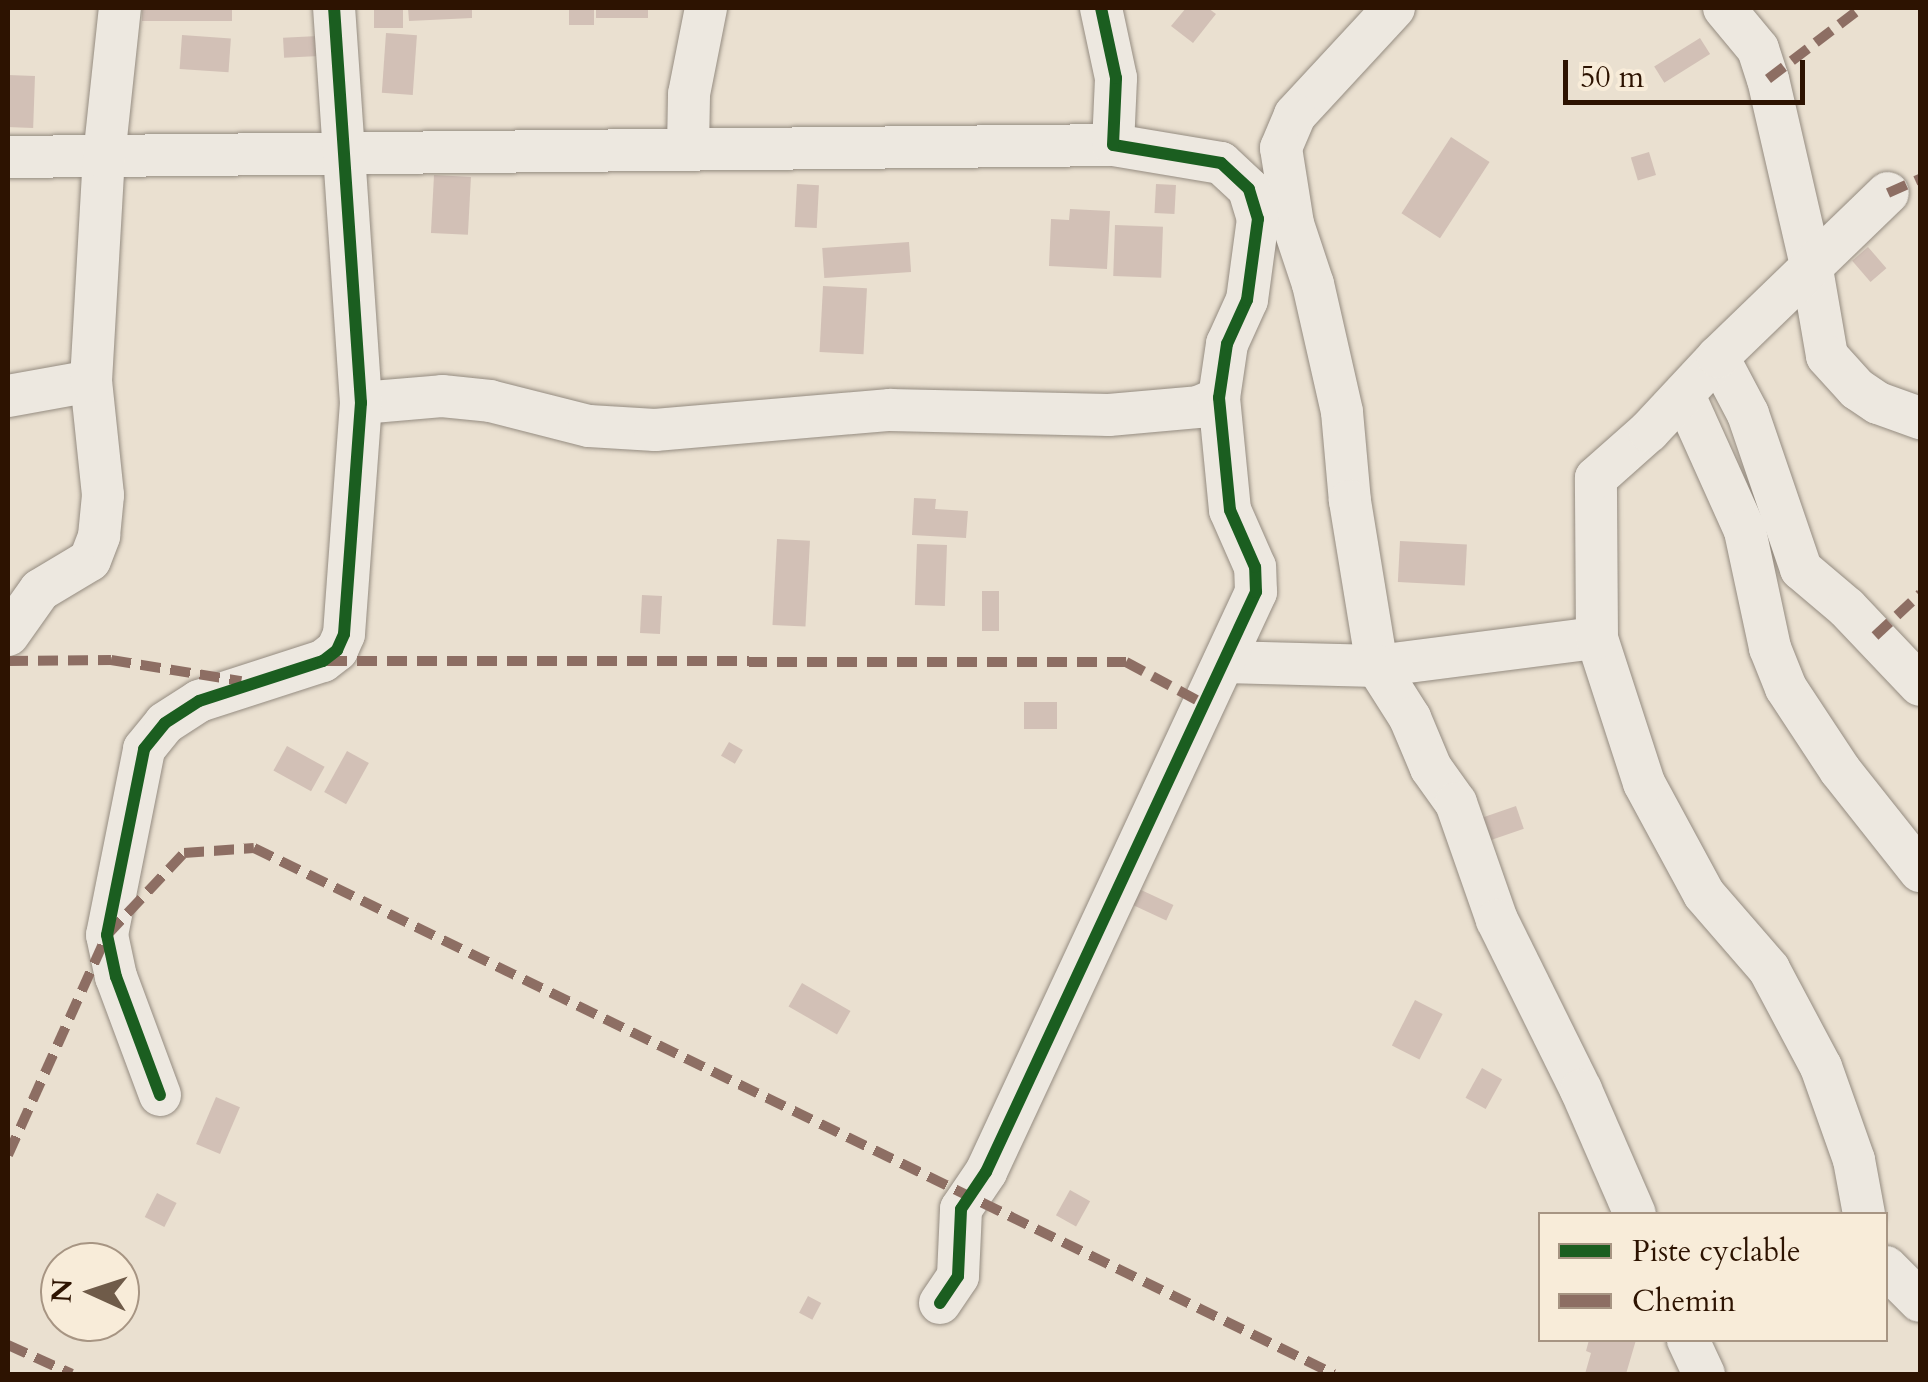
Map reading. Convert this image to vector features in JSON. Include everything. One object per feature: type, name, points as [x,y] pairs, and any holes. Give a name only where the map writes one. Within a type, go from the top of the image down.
[{"type":"street","points":[[8,635],[40,590],[90,560],[99,536],[103,495],[90,381],[104,157],[120,8]]},
{"type":"street","points":[[160,1095],[116,977],[106,935],[144,750],[165,723],[199,701],[323,661],[337,650],[344,634],[361,404],[334,8]]},
{"type":"street","points":[[688,148],[689,94],[706,8]]},
{"type":"street","points":[[1101,8],[1116,78],[1114,145]]},
{"type":"street","points":[[1394,8],[1294,115],[1281,148],[1292,224],[1313,284],[1342,412],[1350,501],[1377,666],[1410,718],[1431,768],[1456,803],[1497,920],[1581,1090],[1633,1212]]},
{"type":"street","points":[[1724,8],[1758,49],[1812,269],[1826,356],[1857,389],[1878,403],[1920,418]]},
{"type":"street","points":[[8,158],[1114,145],[1221,163],[1249,189],[1258,219],[1257,254],[1247,300],[1227,344],[1219,398],[1230,510],[1255,567],[1256,592],[986,1172],[961,1209],[958,1276],[940,1303]]},
{"type":"street","points":[[1864,1212],[1854,1160],[1822,1067],[1769,968],[1704,894],[1644,783],[1597,638],[1596,478],[1888,193]]},
{"type":"street","points":[[1718,357],[1748,414],[1802,569],[1846,608],[1920,685]]},
{"type":"street","points":[[8,396],[90,381]]},
{"type":"street","points":[[1684,395],[1745,532],[1770,648],[1786,688],[1840,770],[1920,872]]},
{"type":"street","points":[[361,404],[442,396],[490,401],[589,426],[640,430],[890,410],[1109,415],[1198,408],[1219,398]]},
{"type":"street","points":[[1224,662],[1377,666],[1597,638]]},
{"type":"street","points":[[1888,1268],[1920,1302]]},
{"type":"street","points":[[1689,1342],[1704,1374]]},
{"type":"building","points":[[142,8],[232,8],[232,21],[142,21]]},
{"type":"building","points":[[374,8],[403,8],[403,28],[374,28]]},
{"type":"building","points":[[408,8],[472,8],[472,18],[409,21]]},
{"type":"building","points":[[569,8],[594,8],[594,25],[569,25]]},
{"type":"building","points":[[596,8],[648,8],[648,18],[596,18]]},
{"type":"building","points":[[1186,8],[1208,8],[1216,14],[1193,43],[1171,26]]},
{"type":"building","points":[[386,33],[417,35],[413,95],[382,93]]},
{"type":"building","points":[[182,35],[231,38],[229,72],[180,69]]},
{"type":"building","points":[[318,36],[319,56],[284,58],[283,38]]},
{"type":"building","points":[[1700,38],[1710,54],[1664,83],[1654,67]]},
{"type":"building","points":[[8,75],[35,76],[33,128],[8,127]]},
{"type":"building","points":[[1451,137],[1490,162],[1440,238],[1401,213]]},
{"type":"building","points":[[1649,152],[1656,175],[1638,181],[1631,158]]},
{"type":"building","points":[[434,175],[471,177],[468,235],[431,233]]},
{"type":"building","points":[[797,184],[819,185],[817,228],[795,227]]},
{"type":"building","points":[[1156,184],[1176,185],[1174,214],[1154,213]]},
{"type":"building","points":[[1070,209],[1110,211],[1107,269],[1049,266],[1051,219],[1069,220]]},
{"type":"building","points":[[1115,225],[1163,227],[1161,278],[1113,276]]},
{"type":"building","points":[[909,242],[911,272],[824,278],[822,248]]},
{"type":"building","points":[[1868,247],[1886,268],[1871,282],[1852,261]]},
{"type":"building","points":[[823,286],[867,288],[863,354],[820,352]]},
{"type":"building","points":[[914,498],[936,499],[935,509],[968,511],[966,538],[912,535]]},
{"type":"building","points":[[777,539],[810,541],[805,627],[772,625]]},
{"type":"building","points":[[1400,541],[1467,545],[1465,585],[1398,582]]},
{"type":"building","points":[[917,544],[947,545],[945,606],[915,605]]},
{"type":"building","points":[[982,591],[999,591],[999,631],[982,631]]},
{"type":"building","points":[[642,595],[662,596],[660,634],[640,633]]},
{"type":"building","points":[[1024,702],[1057,702],[1057,729],[1024,729]]},
{"type":"building","points":[[729,742],[743,750],[735,764],[721,756]]},
{"type":"building","points":[[287,746],[325,767],[311,791],[273,770]]},
{"type":"building","points":[[347,751],[369,763],[346,804],[324,792]]},
{"type":"building","points":[[1516,806],[1524,829],[1480,844],[1473,821]]},
{"type":"building","points":[[1139,889],[1173,905],[1166,920],[1132,904]]},
{"type":"building","points":[[802,983],[850,1011],[837,1034],[788,1006]]},
{"type":"building","points":[[1415,1000],[1443,1014],[1419,1060],[1392,1045]]},
{"type":"building","points":[[1482,1068],[1502,1079],[1486,1109],[1466,1098]]},
{"type":"building","points":[[216,1097],[240,1107],[220,1154],[196,1144]]},
{"type":"building","points":[[1070,1190],[1090,1201],[1076,1227],[1056,1215]]},
{"type":"building","points":[[157,1193],[177,1203],[164,1227],[145,1217]]},
{"type":"building","points":[[808,1296],[821,1303],[812,1320],[799,1313]]},
{"type":"building","points":[[1588,1342],[1635,1342],[1626,1374],[1585,1374],[1591,1353],[1586,1351]]},
{"type":"marked path","points":[[1768,79],[1861,8]]},
{"type":"marked path","points":[[1888,193],[1920,179]]},
{"type":"marked path","points":[[1875,636],[1920,594]]},
{"type":"marked path","points":[[8,661],[111,660],[241,681]]},
{"type":"marked path","points":[[327,661],[1126,662],[1206,705]]},
{"type":"marked path","points":[[8,1155],[107,935],[184,853],[254,848],[1334,1374]]},
{"type":"marked path","points":[[8,1345],[72,1374]]},
{"type":"cycle path","points":[[160,1095],[116,977],[107,935],[144,749],[165,723],[199,701],[323,661],[337,650],[344,634],[361,403],[334,8]]},
{"type":"cycle path","points":[[940,1303],[958,1276],[961,1209],[986,1172],[1256,592],[1255,567],[1230,510],[1219,398],[1227,344],[1247,300],[1258,219],[1249,189],[1221,163],[1113,145],[1116,78],[1101,8]]}]
